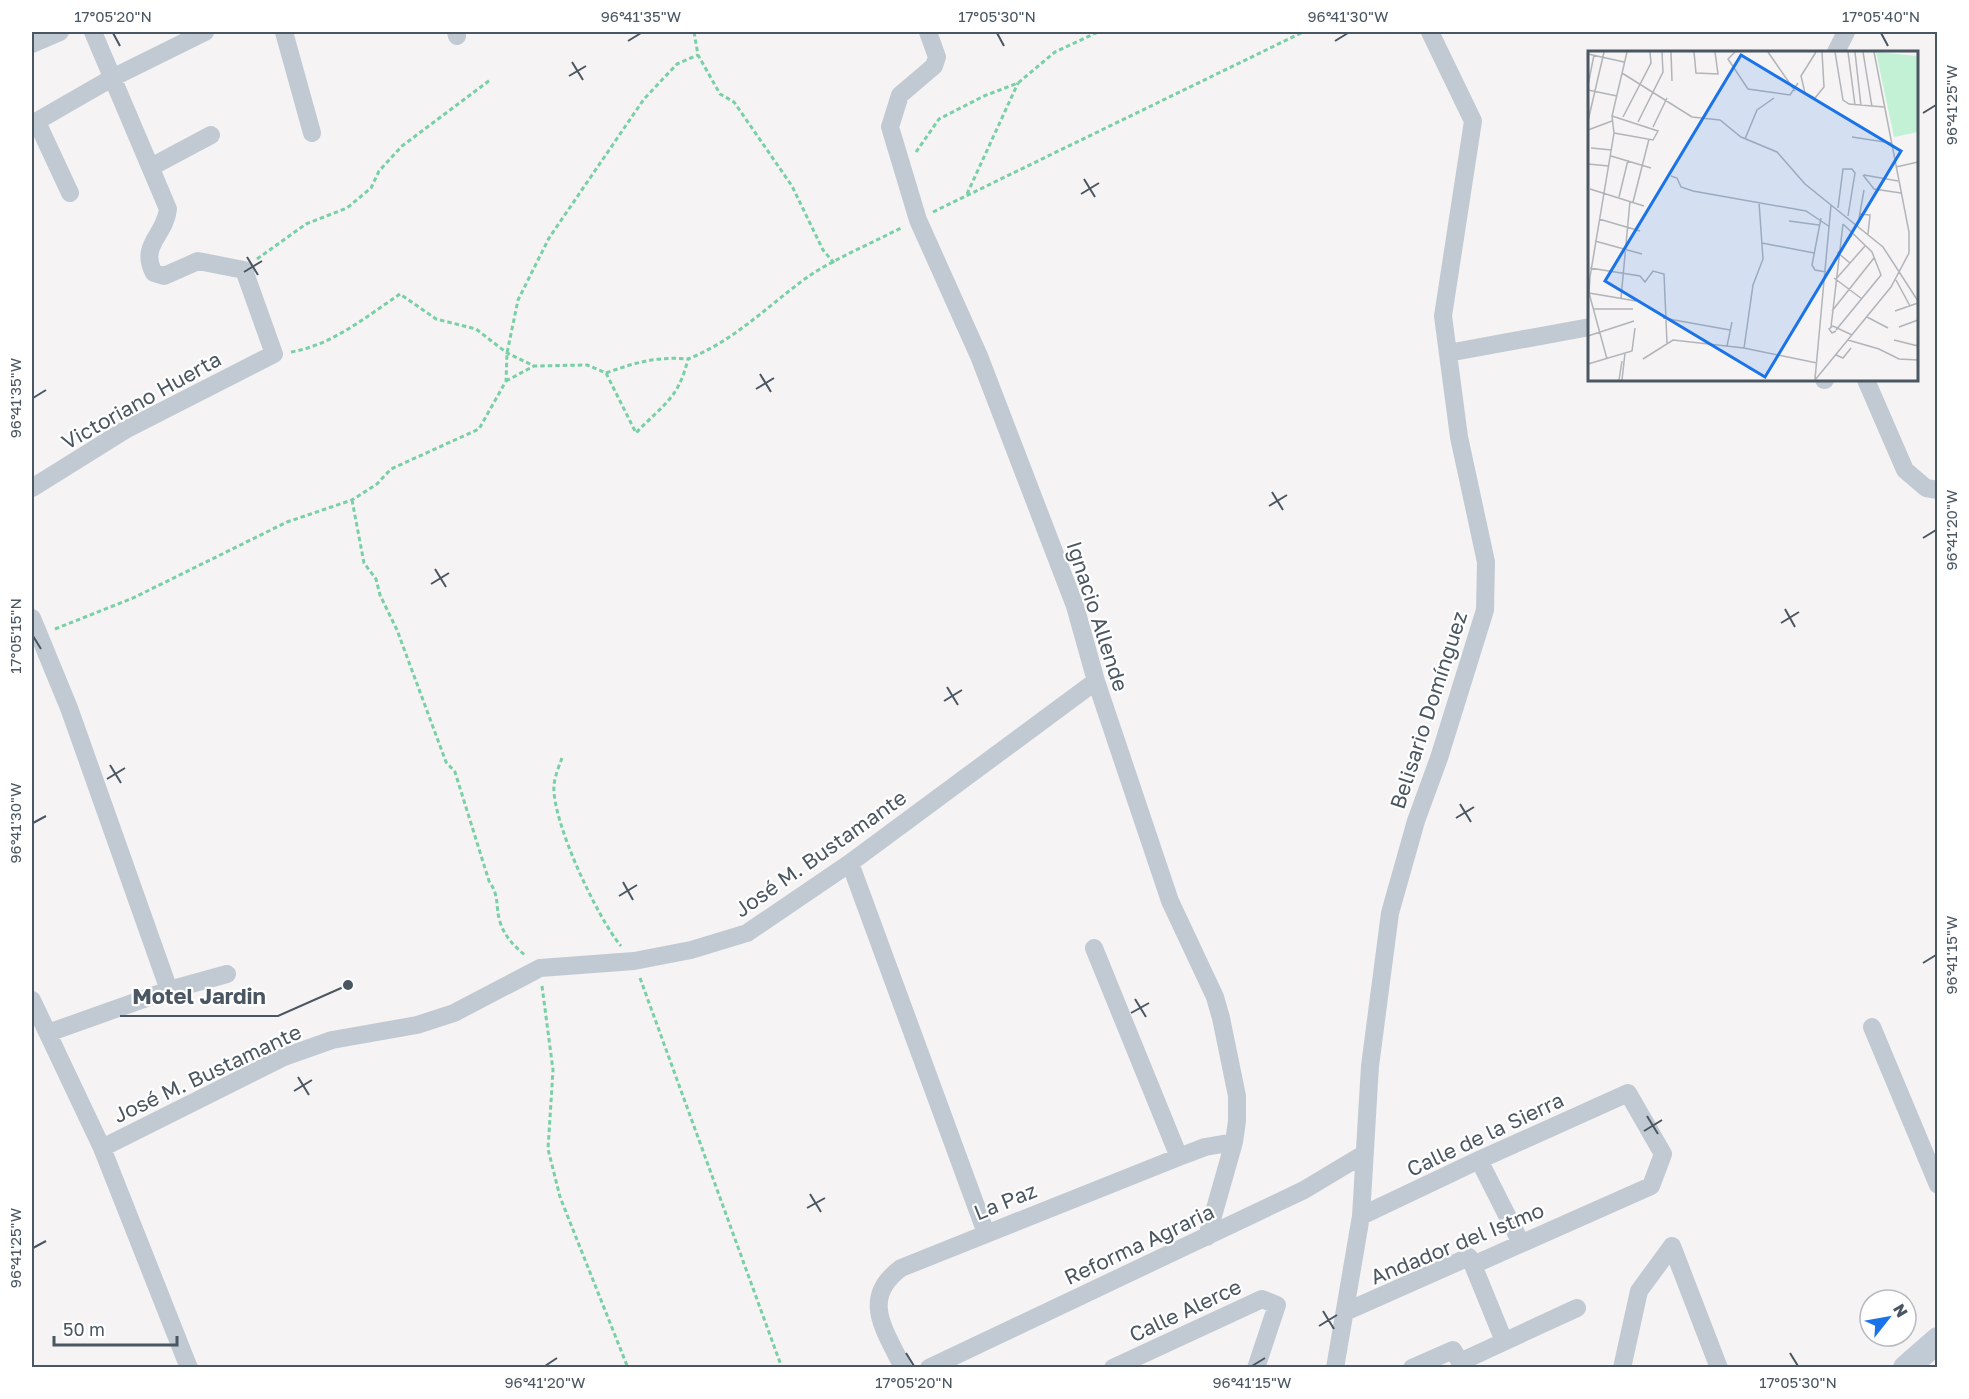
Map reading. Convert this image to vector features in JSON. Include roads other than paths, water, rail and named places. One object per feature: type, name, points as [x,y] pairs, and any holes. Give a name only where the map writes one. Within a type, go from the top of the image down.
[{"type":"main road","points":[[1906,1368],[1938,1340]]},
{"type":"street","points":[[32,44],[60,32]]},
{"type":"street","points":[[93,32],[152,167],[211,135]]},
{"type":"street","points":[[70,193],[34,123],[112,78],[205,32]]},
{"type":"street","points":[[284,32],[312,133]]},
{"type":"street","name":"Ignacio Allende","points":[[928,32],[937,57],[934,66],[900,95],[890,127],[918,220],[980,356],[1076,606],[1096,681],[1170,901],[1215,997],[1237,1096],[1234,1142],[1208,1237]]},
{"type":"street","name":"Belisario Domínguez","points":[[1335,1368],[1361,1216],[1370,1066],[1390,913],[1416,821],[1439,758],[1485,610],[1486,562],[1459,437],[1443,316],[1473,122],[1452,72],[1430,32]]},
{"type":"street","points":[[1836,51],[1846,32]]},
{"type":"street","name":"Victoriano Huerta","points":[[32,488],[125,430],[274,354],[244,270],[198,261],[164,276],[154,273],[148,261],[149,249],[167,221],[168,209],[152,167]]},
{"type":"street","points":[[1448,353],[1588,327]]},
{"type":"street","points":[[1866,381],[1905,470],[1926,488],[1938,490]]},
{"type":"street","points":[[32,618],[69,708],[169,990]]},
{"type":"street","name":"José M. Bustamante","points":[[102,1148],[284,1057],[332,1040],[417,1025],[454,1013],[540,968],[634,961],[691,950],[747,933],[850,862],[1096,681]]},
{"type":"street","points":[[850,862],[986,1233]]},
{"type":"street","points":[[1094,948],[1179,1156]]},
{"type":"street","points":[[48,1033],[169,990],[227,974]]},
{"type":"street","points":[[32,1000],[102,1148],[189,1368]]},
{"type":"street","points":[[1872,1027],[1938,1185]]},
{"type":"street","name":"Calle de la Sierra","points":[[1361,1216],[1628,1093],[1663,1154],[1651,1186]]},
{"type":"street","name":"La Paz","points":[[903,1368],[876,1305],[880,1291],[889,1277],[900,1268],[1179,1156],[1214,1145],[1234,1142]]},
{"type":"street","name":"Reforma Agraria","points":[[929,1368],[1304,1190],[1364,1154]]},
{"type":"street","points":[[1479,1160],[1521,1243]]},
{"type":"street","name":"Andador del Istmo","points":[[1345,1312],[1470,1257],[1473,1265],[1651,1186]]},
{"type":"street","points":[[1622,1368],[1639,1291],[1672,1246],[1719,1368]]},
{"type":"street","points":[[1473,1265],[1504,1341]]},
{"type":"street","name":"Calle Alerce","points":[[1113,1368],[1262,1299],[1277,1305],[1256,1368]]},
{"type":"street","points":[[1412,1368],[1453,1350],[1460,1362],[1576,1308]]},
{"type":"place","name":"Motel Jardin","points":[[348,985]]}]
